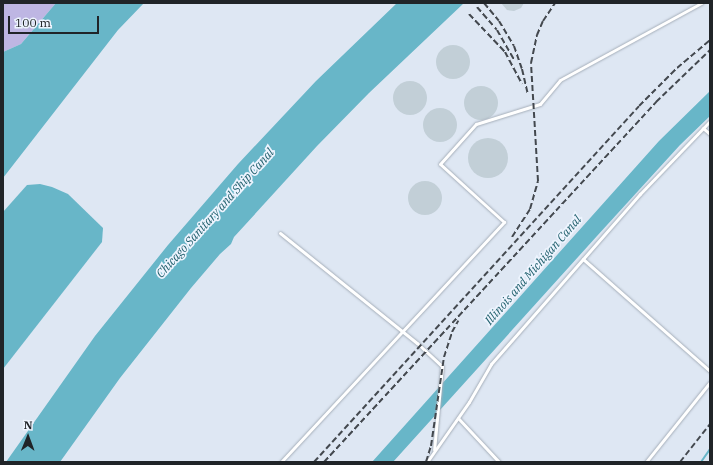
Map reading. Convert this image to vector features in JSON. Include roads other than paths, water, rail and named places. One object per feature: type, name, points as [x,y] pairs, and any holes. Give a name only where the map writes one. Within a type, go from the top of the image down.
[{"type":"lane","points":[[281,462],[504,222],[440,164],[476,124],[540,104],[560,80],[701,3]]},
{"type":"lane","points":[[426,462],[458,418],[491,364],[640,194],[710,121]]},
{"type":"lane","points":[[704,128],[710,134]]},
{"type":"lane","points":[[280,233],[402,331],[442,366],[436,414],[434,452]]},
{"type":"lane","points":[[583,259],[710,371]]},
{"type":"lane","points":[[646,462],[710,382]]},
{"type":"lane","points":[[458,418],[499,462]]},
{"type":"water","points":[[56,3],[144,3],[118,30],[3,178],[3,52],[21,44]]},
{"type":"water","name":"Chicago Sanitary and Ship Canal","points":[[397,3],[464,3],[369,93],[317,146],[234,237],[231,244],[220,254],[191,288],[120,378],[60,462],[6,462],[95,336],[168,245],[238,164],[316,81]]},
{"type":"water","name":"Illinois and Michigan Canal","points":[[710,91],[710,116],[680,145],[393,462],[372,462],[659,141]]},
{"type":"water","points":[[40,184],[52,187],[68,194],[103,228],[102,242],[3,369],[3,212],[27,185]]},
{"type":"waterway","points":[[701,462],[710,449]]},
{"type":"railway","points":[[484,3],[499,21],[514,46],[522,69],[528,94]]},
{"type":"railway","points":[[512,237],[530,209],[538,181],[531,63],[537,35],[543,21],[555,3]]},
{"type":"railway","points":[[477,7],[497,30],[514,60]]},
{"type":"railway","points":[[469,14],[505,52],[522,84]]},
{"type":"railway","points":[[314,462],[639,106],[677,68],[710,40]]},
{"type":"railway","points":[[324,462],[656,102],[710,50]]},
{"type":"railway","points":[[426,462],[431,446],[444,357],[452,332],[458,321]]},
{"type":"railway","points":[[680,462],[710,424]]}]
